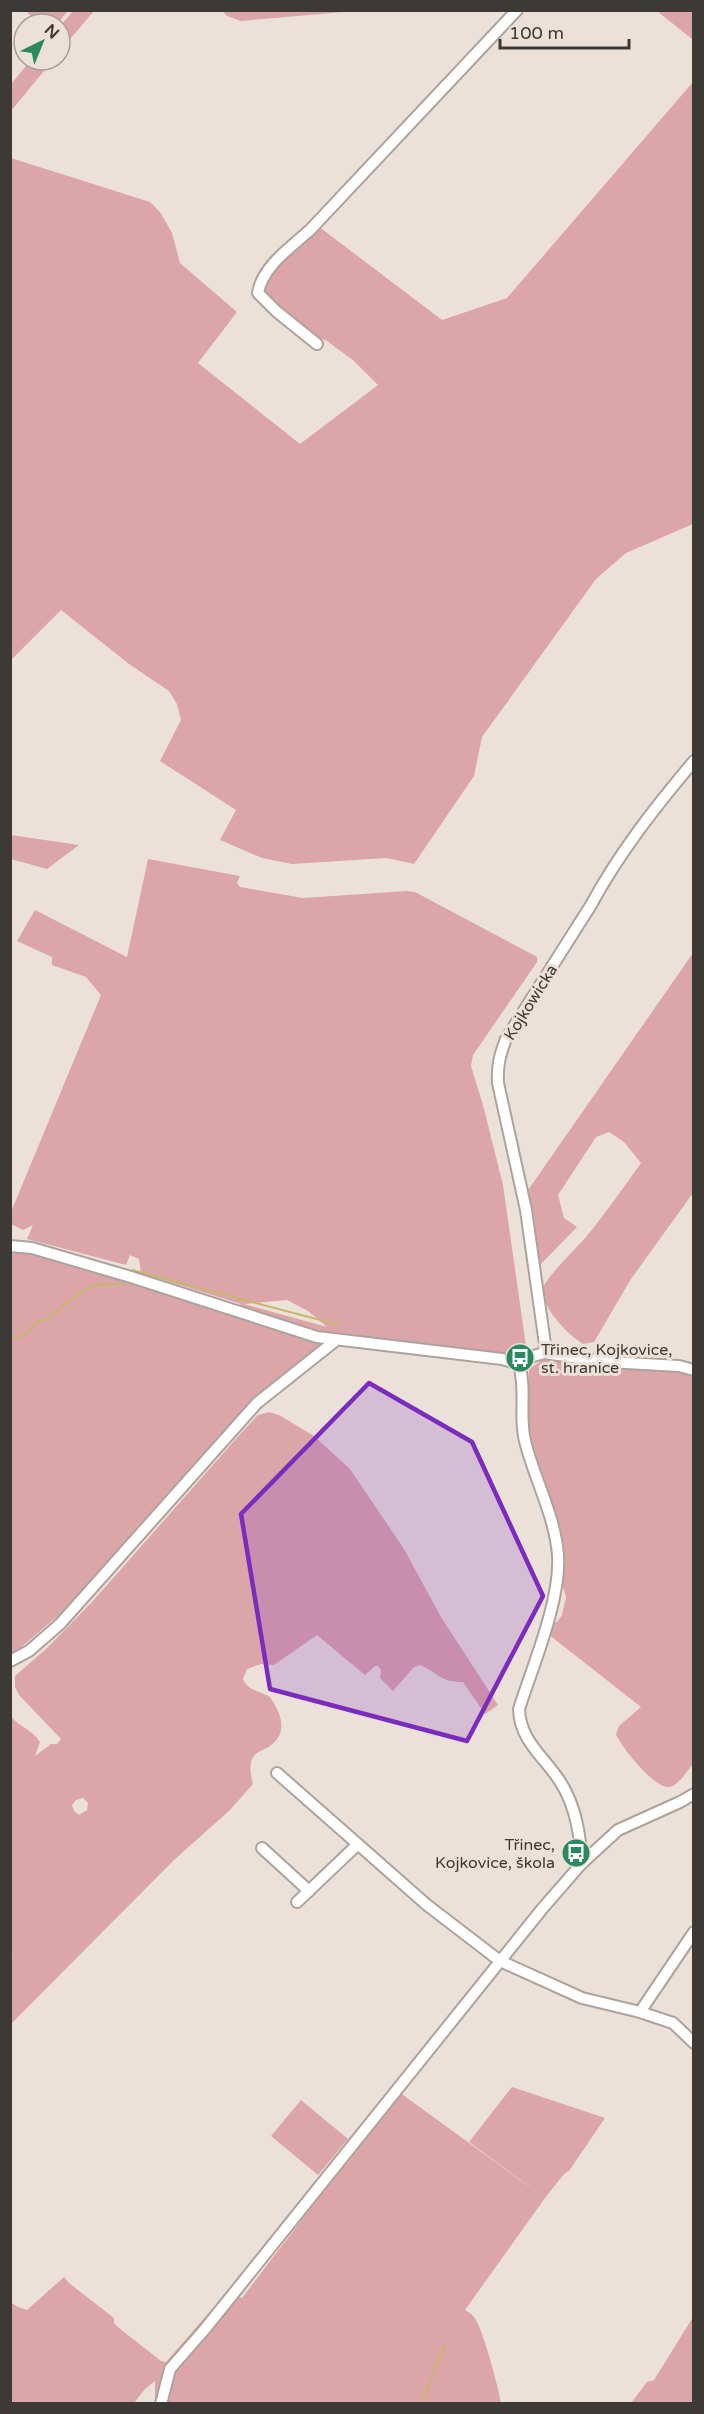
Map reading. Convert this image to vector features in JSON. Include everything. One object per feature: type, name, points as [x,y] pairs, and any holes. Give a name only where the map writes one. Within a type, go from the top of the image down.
[{"type":"street","points":[[317,344],[276,311],[258,293],[260,281],[279,258],[310,230],[517,10]]},
{"type":"street","name":"Kojkowicka","points":[[544,1353],[545,1344],[525,1210],[498,1083],[497,1065],[506,1039],[591,905],[603,882],[693,761]]},
{"type":"street","points":[[10,1245],[54,1254],[335,1341],[502,1359],[519,1364],[530,1357],[544,1353],[609,1362],[679,1366],[693,1370]]},
{"type":"street","points":[[10,1661],[29,1651],[60,1624],[257,1404],[335,1341]]},
{"type":"street","points":[[519,1364],[522,1375],[521,1417],[525,1444],[554,1530],[558,1570],[551,1607],[519,1708],[519,1719],[533,1748],[560,1782],[573,1807],[582,1863]]},
{"type":"street","points":[[277,1773],[427,1905],[500,1961],[582,1998],[640,2012],[673,2023],[693,2043]]},
{"type":"street","points":[[161,2403],[170,2369],[205,2329],[500,1961],[582,1863],[629,1823],[680,1802],[693,1794]]},
{"type":"street","points":[[297,1902],[357,1845]]},
{"type":"street","points":[[262,1848],[309,1891]]},
{"type":"street","points":[[640,2012],[693,1932]]},
{"type":"highlighted area","points":[[369,1383],[472,1442],[543,1596],[467,1741],[270,1689],[241,1514]]},
{"type":"shaded area","points":[[26,11],[68,11],[67,12]]},
{"type":"shaded area","points":[[94,11],[72,37],[72,12]]},
{"type":"shaded area","points":[[222,11],[356,11],[241,21],[227,16]]},
{"type":"shaded area","points":[[657,11],[693,11],[692,39]]},
{"type":"shaded area","points":[[21,72],[43,72],[11,111],[11,84]]},
{"type":"shaded area","points":[[693,82],[693,524],[626,553],[596,579],[482,737],[474,776],[414,864],[387,858],[292,864],[262,858],[220,840],[236,810],[160,761],[181,720],[177,704],[169,691],[129,664],[61,610],[11,660],[11,158],[150,202],[160,212],[172,233],[180,263],[237,312],[198,363],[300,444],[378,385],[354,361],[327,341],[305,332],[263,301],[262,283],[318,226],[442,320],[507,298]]},
{"type":"shaded area","points":[[11,835],[79,845],[47,869],[11,859]]},
{"type":"shaded area","points":[[148,859],[240,876],[237,883],[240,887],[303,898],[415,892],[537,957],[537,962],[473,1055],[471,1066],[503,1185],[526,1346],[521,1355],[338,1333],[336,1335],[314,1329],[320,1343],[319,1349],[222,1435],[60,1614],[11,1656],[11,1251],[65,1261],[225,1314],[241,1304],[141,1273],[139,1259],[130,1255],[126,1265],[27,1239],[33,1225],[23,1230],[11,1224],[11,1212],[101,995],[86,977],[52,965],[52,957],[17,941],[35,910],[127,957]],"holes":[[[287,1300],[308,1311],[327,1327],[244,1304]]]},
{"type":"shaded area","points":[[693,953],[693,1193],[631,1279],[594,1342],[583,1344],[556,1319],[545,1302],[544,1286],[586,1237],[641,1163],[624,1142],[609,1132],[596,1137],[558,1195],[564,1218],[577,1227],[538,1267],[526,1193]]},
{"type":"shaded area","points":[[544,1359],[607,1364],[611,1371],[622,1363],[693,1373],[693,1764],[679,1781],[669,1787],[663,1786],[647,1775],[631,1757],[616,1734],[619,1726],[641,1707],[548,1634],[552,1622],[557,1622],[562,1615],[566,1597],[561,1580],[562,1540],[551,1501],[541,1481],[526,1428],[529,1369]]},
{"type":"shaded area","points":[[269,1412],[279,1415],[314,1436],[350,1469],[404,1549],[441,1617],[498,1705],[485,1714],[463,1682],[444,1679],[420,1665],[414,1667],[393,1691],[380,1678],[381,1670],[378,1666],[365,1675],[317,1635],[274,1665],[261,1664],[247,1669],[243,1679],[245,1683],[251,1689],[270,1697],[280,1716],[281,1723],[280,1735],[276,1741],[252,1759],[253,1784],[230,1810],[174,1860],[11,2024],[10,1960],[13,1958],[10,1956],[11,1716],[40,1742],[35,1756],[51,1744],[57,1744],[61,1739],[19,1695],[15,1687],[15,1676],[47,1648],[92,1602],[258,1415]],"holes":[[[83,1798],[88,1803],[87,1810],[79,1815],[74,1811],[72,1805],[76,1800]]]},
{"type":"shaded area","points":[[512,2087],[605,2118],[569,2171],[545,2198],[465,2310],[477,2321],[481,2331],[494,2371],[501,2403],[155,2403],[155,2381],[134,2403],[11,2403],[10,2302],[27,2310],[64,2277],[114,2318],[114,2323],[119,2328],[161,2361],[166,2362],[220,2300],[228,2304],[235,2295],[242,2298],[399,2092],[542,2196],[469,2142]]},
{"type":"shaded area","points":[[301,2100],[348,2139],[318,2175],[271,2136]]},
{"type":"shaded area","points":[[693,2317],[693,2403],[631,2403],[647,2382],[654,2380]]},
{"type":"waterway","points":[[132,1270],[339,1325]]},
{"type":"waterway","points":[[10,1337],[21,1337],[37,1322],[45,1320],[80,1293],[95,1285],[124,1284]]},
{"type":"waterway","points":[[421,2404],[445,2344]]},
{"type":"place","name":"Třinec, Kojkovice, st. hranice","points":[[520,1358]]},
{"type":"place","name":"Třinec, Kojkovice, škola","points":[[576,1853]]}]
